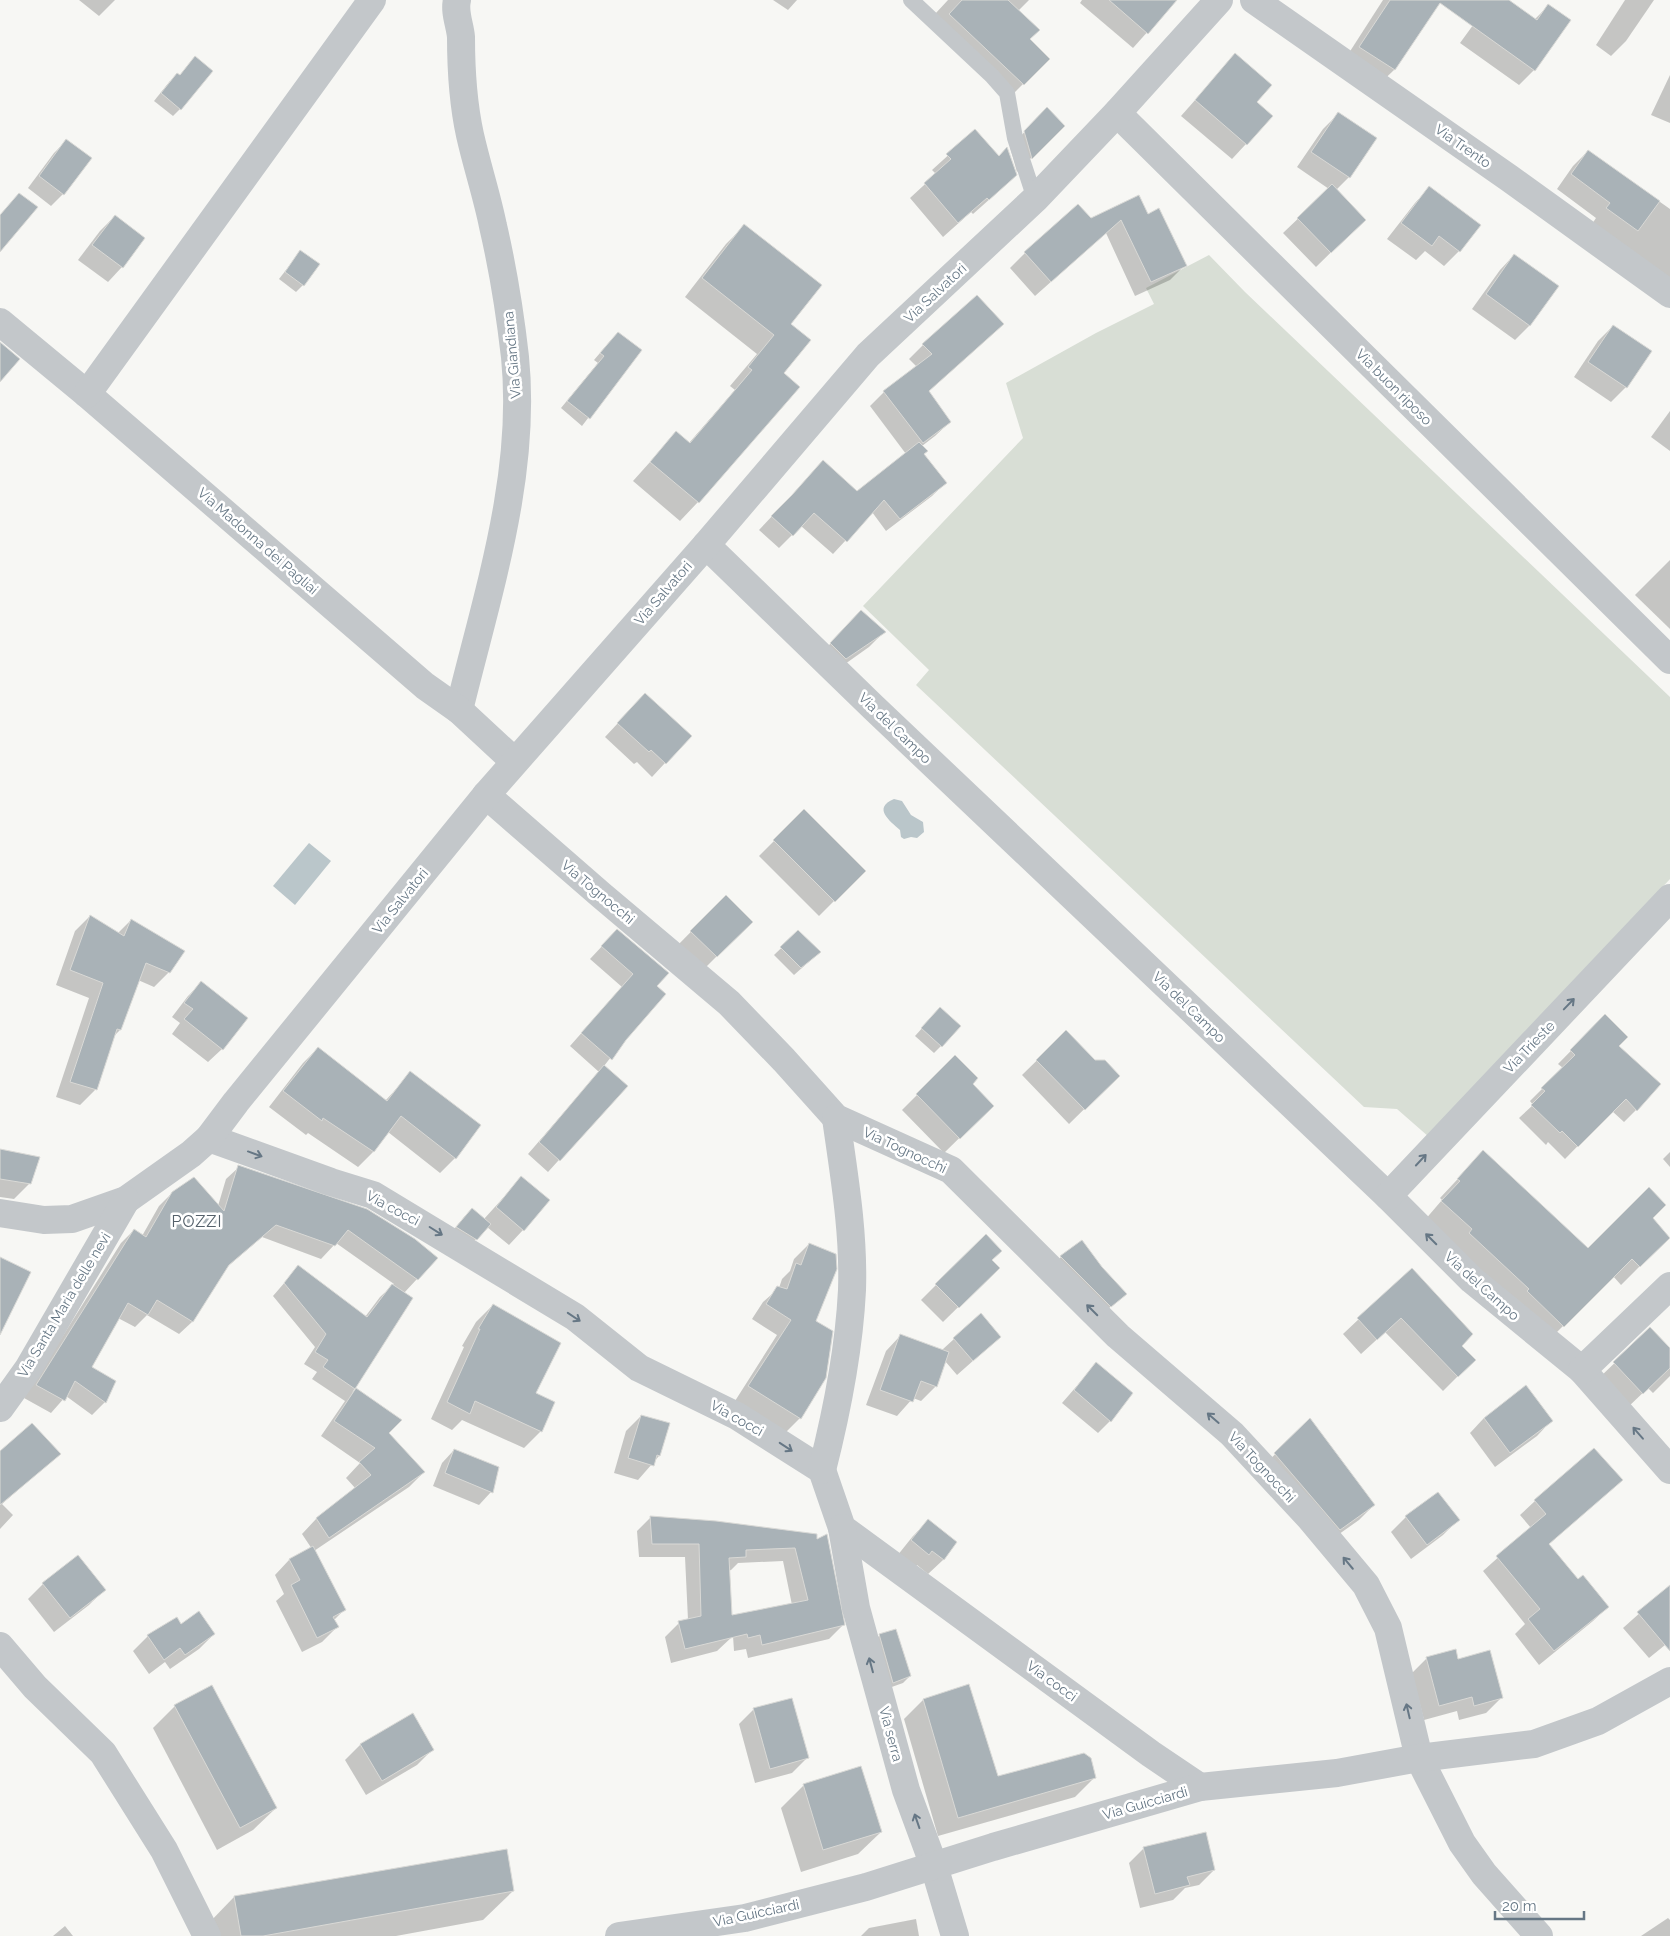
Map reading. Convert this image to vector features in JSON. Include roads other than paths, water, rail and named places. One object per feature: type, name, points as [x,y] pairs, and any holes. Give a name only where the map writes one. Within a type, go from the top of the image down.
[{"type":"street","points":[[88,394],[372,0]]},
{"type":"street","name":"Via Salvatori","points":[[126,1200],[209,1138],[236,1102],[486,795],[706,545],[868,356],[1035,199],[1118,113],[1219,0]]},
{"type":"street","name":"Via Trento","points":[[1254,0],[1501,172],[1670,294]]},
{"type":"street","name":"Via Giandiana","points":[[454,2],[460,31],[461,81],[469,133],[493,226],[507,296],[515,358],[517,418],[511,482],[493,572],[459,710]]},
{"type":"street","name":"Via buon riposo","points":[[1118,113],[1670,660]]},
{"type":"street","name":"Via Madonna dei Pagliai","points":[[0,322],[88,394],[425,686],[459,710],[514,762]]},
{"type":"street","name":"Via del Campo","points":[[706,545],[873,707],[1388,1196],[1472,1280],[1582,1370],[1670,1470]]},
{"type":"street","name":"Via Tognocchi","points":[[486,795],[729,1003],[836,1118],[950,1170],[1118,1336],[1232,1434],[1310,1518],[1366,1584],[1388,1628],[1419,1758],[1462,1843],[1484,1874],[1539,1936]]},
{"type":"street","name":"Via Trieste","points":[[1388,1196],[1670,898]]},
{"type":"street","points":[[836,1118],[850,1228],[852,1289],[839,1400],[822,1470],[842,1528]]},
{"type":"street","name":"Via cocci","points":[[209,1138],[331,1182],[374,1195],[575,1317],[639,1368],[737,1416],[822,1470]]},
{"type":"street","points":[[0,1213],[44,1220],[72,1219],[126,1200]]},
{"type":"street","name":"Via Santa Maria delle nevi","points":[[0,1408],[28,1369],[126,1200]]},
{"type":"street","points":[[1582,1370],[1670,1286]]},
{"type":"street","name":"Via cocci","points":[[842,1528],[1200,1788]]},
{"type":"street","name":"Via serra","points":[[842,1528],[856,1608],[906,1790],[934,1866],[955,1936]]},
{"type":"street","points":[[0,1646],[35,1687],[103,1753],[164,1850],[207,1936]]},
{"type":"street","name":"Via Guicciardi","points":[[619,1936],[745,1918],[866,1887],[993,1846],[1200,1788],[1337,1773],[1419,1758],[1534,1744],[1598,1720],[1670,1681]]},
{"type":"lane","points":[[911,0],[992,76],[1007,93],[1015,138],[1035,199]]},
{"type":"district","name":"POZZI","points":[[197,1221]]}]
